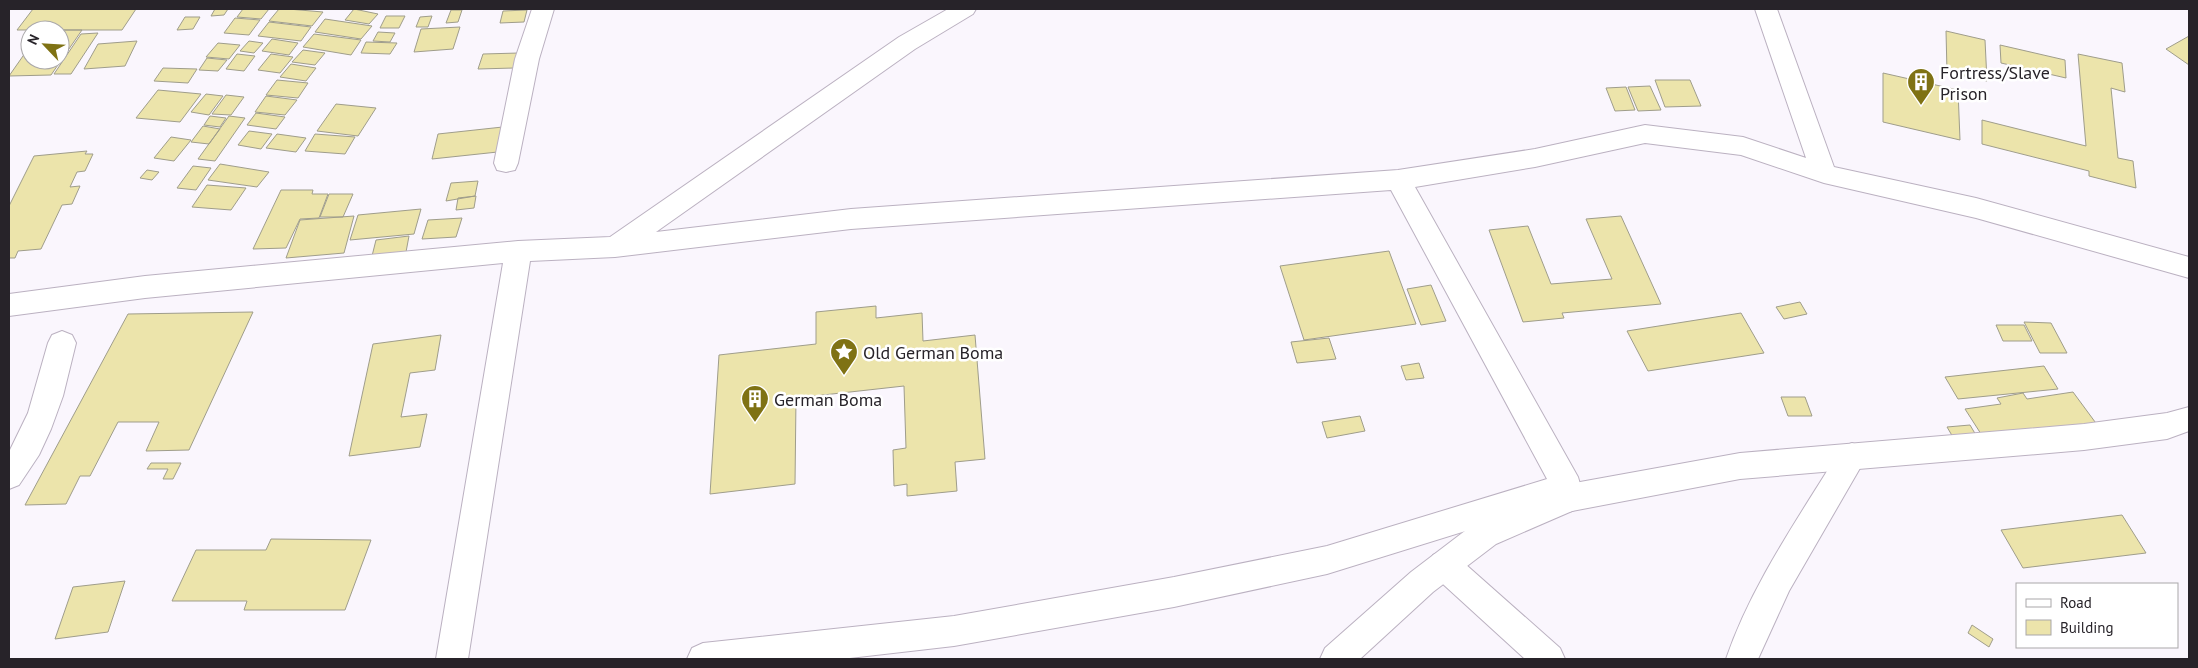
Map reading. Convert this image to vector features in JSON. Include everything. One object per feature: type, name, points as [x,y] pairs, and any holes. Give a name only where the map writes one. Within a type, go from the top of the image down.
[{"type":"street","points":[[506,162],[527,60],[543,9]]},
{"type":"street","points":[[615,247],[907,43],[965,9]]},
{"type":"street","points":[[1766,9],[1824,174]]},
{"type":"street","points":[[9,305],[144,287],[518,251],[615,247],[850,219],[1398,180],[1535,158],[1645,134],[1743,146],[1824,174],[1976,208],[2189,268]]},
{"type":"street","points":[[1398,180],[1568,492]]},
{"type":"street","points":[[452,659],[518,251]]},
{"type":"street","points":[[9,476],[33,439],[51,388],[62,343]]},
{"type":"street","points":[[703,659],[954,631],[1174,592],[1327,560],[1568,492],[1740,466],[2084,437],[2167,426],[2189,419]]},
{"type":"street","points":[[1742,659],[1750,637],[1784,570],[1852,456]]},
{"type":"street","points":[[1336,659],[1444,565],[1485,534],[1568,492]]},
{"type":"street","points":[[1444,565],[1549,659]]},
{"type":"building","points":[[33,9],[136,9],[122,30],[70,30],[70,20],[25,20]]},
{"type":"building","points":[[215,9],[228,9],[224,15],[211,16]]},
{"type":"building","points":[[243,9],[269,9],[261,19],[237,17]]},
{"type":"building","points":[[279,9],[323,12],[312,26],[269,21]]},
{"type":"building","points":[[354,9],[378,14],[369,24],[345,20]]},
{"type":"building","points":[[451,10],[462,10],[458,22],[446,23]]},
{"type":"building","points":[[527,10],[524,22],[500,23],[503,11]]},
{"type":"building","points":[[386,16],[405,16],[399,28],[380,28]]},
{"type":"building","points":[[432,16],[428,27],[416,27],[420,17]]},
{"type":"building","points":[[185,17],[200,17],[193,29],[177,30]]},
{"type":"building","points":[[235,18],[260,20],[249,35],[224,33]]},
{"type":"building","points":[[325,19],[372,26],[361,39],[315,32]]},
{"type":"building","points":[[269,22],[311,27],[301,41],[258,36]]},
{"type":"building","points":[[460,27],[453,49],[414,52],[421,29]]},
{"type":"building","points":[[70,30],[82,30],[70,47]]},
{"type":"building","points":[[1946,31],[1985,40],[1987,81],[1947,72]]},
{"type":"building","points":[[378,32],[395,33],[390,42],[373,41]]},
{"type":"building","points":[[98,33],[71,74],[54,74],[57,70],[70,70],[70,50],[81,34]]},
{"type":"building","points":[[314,34],[361,40],[351,55],[303,47]]},
{"type":"building","points":[[2189,36],[2189,65],[2166,49]]},
{"type":"building","points":[[272,39],[298,43],[289,55],[262,51]]},
{"type":"building","points":[[137,41],[125,66],[84,69],[98,44]]},
{"type":"building","points":[[249,41],[263,43],[254,53],[240,51]]},
{"type":"building","points":[[366,42],[397,43],[390,54],[361,53]]},
{"type":"building","points":[[218,43],[240,45],[229,59],[206,57]]},
{"type":"building","points":[[2000,45],[2065,60],[2066,78],[2001,63]]},
{"type":"building","points":[[303,50],[325,53],[315,65],[292,62]]},
{"type":"building","points":[[519,53],[514,68],[478,69],[483,54]]},
{"type":"building","points":[[237,54],[255,56],[244,71],[226,69]]},
{"type":"building","points":[[271,54],[293,57],[280,73],[258,70]]},
{"type":"building","points":[[2078,54],[2122,63],[2125,92],[2111,88],[2118,158],[2133,161],[2136,188],[2089,176],[2089,171],[1982,144],[1982,120],[2086,146]]},
{"type":"building","points":[[207,58],[227,60],[218,71],[199,70]]},
{"type":"building","points":[[20,60],[20,70],[54,70],[51,75],[9,76]]},
{"type":"building","points":[[291,64],[316,68],[306,81],[280,77]]},
{"type":"building","points":[[163,68],[197,69],[188,83],[154,81]]},
{"type":"building","name":"Fortress/Slave Prison","points":[[1883,73],[1958,90],[1960,140],[1883,122]]},
{"type":"building","points":[[277,80],[308,83],[298,98],[266,95]]},
{"type":"building","points":[[1655,80],[1690,80],[1701,106],[1665,107]]},
{"type":"building","points":[[1650,86],[1661,110],[1638,111],[1628,87]]},
{"type":"building","points":[[1626,87],[1635,110],[1615,111],[1606,88]]},
{"type":"building","points":[[158,90],[201,94],[180,122],[136,118]]},
{"type":"building","points":[[206,94],[223,96],[209,115],[191,112]]},
{"type":"building","points":[[226,95],[244,97],[231,115],[212,114]]},
{"type":"building","points":[[266,96],[297,100],[285,115],[255,112]]},
{"type":"building","points":[[336,104],[376,108],[358,136],[317,131]]},
{"type":"building","points":[[256,113],[285,117],[276,129],[247,125]]},
{"type":"building","points":[[210,116],[226,118],[220,127],[204,125]]},
{"type":"building","points":[[229,116],[245,118],[215,161],[198,159]]},
{"type":"building","points":[[203,126],[220,129],[209,144],[191,142]]},
{"type":"building","points":[[512,126],[507,151],[432,159],[438,134]]},
{"type":"building","points":[[249,131],[272,134],[261,149],[238,145]]},
{"type":"building","points":[[277,134],[306,138],[296,152],[266,148]]},
{"type":"building","points":[[315,134],[355,137],[345,154],[305,151]]},
{"type":"building","points":[[171,137],[191,140],[174,161],[154,158]]},
{"type":"building","points":[[87,151],[85,154],[93,154],[85,171],[77,172],[70,187],[80,186],[72,204],[62,205],[41,249],[18,251],[15,258],[9,258],[9,206],[34,156]]},
{"type":"building","points":[[220,164],[269,172],[257,187],[208,180]]},
{"type":"building","points":[[193,166],[211,168],[196,190],[177,188]]},
{"type":"building","points":[[147,170],[159,172],[152,180],[140,178]]},
{"type":"building","points":[[478,181],[475,196],[446,201],[451,183]]},
{"type":"building","points":[[207,185],[246,188],[231,210],[192,207]]},
{"type":"building","points":[[281,190],[313,190],[312,194],[328,194],[319,218],[300,219],[286,248],[253,249]]},
{"type":"building","points":[[329,194],[353,194],[343,217],[320,217]]},
{"type":"building","points":[[476,196],[474,208],[456,210],[458,198]]},
{"type":"building","points":[[421,209],[414,234],[350,240],[358,215]]},
{"type":"building","points":[[354,216],[344,253],[286,258],[300,220]]},
{"type":"building","points":[[1621,216],[1661,304],[1562,313],[1564,318],[1523,322],[1489,230],[1528,226],[1551,284],[1612,279],[1586,219]]},
{"type":"building","points":[[462,218],[456,237],[422,239],[428,220]]},
{"type":"building","points":[[409,236],[406,252],[372,256],[376,240]]},
{"type":"building","points":[[1389,251],[1416,324],[1304,340],[1280,266]]},
{"type":"building","points":[[1431,285],[1446,321],[1421,325],[1407,289]]},
{"type":"building","points":[[1800,302],[1807,314],[1784,319],[1776,307]]},
{"type":"building","name":"German Boma","points":[[876,306],[876,318],[922,313],[923,341],[975,335],[985,459],[955,462],[957,491],[907,496],[907,484],[894,486],[893,450],[906,448],[904,386],[796,398],[795,484],[710,494],[719,355],[816,344],[816,312]]},
{"type":"building","points":[[253,312],[189,450],[146,451],[159,422],[118,422],[90,476],[80,476],[66,504],[25,505],[128,314]]},
{"type":"building","points":[[1741,313],[1764,353],[1648,371],[1627,331]]},
{"type":"building","points":[[2024,322],[2051,323],[2067,353],[2040,353]]},
{"type":"building","points":[[1996,325],[2024,325],[2032,341],[2003,341]]},
{"type":"building","points":[[441,335],[435,370],[410,373],[401,417],[427,414],[420,447],[349,456],[373,344]]},
{"type":"building","points":[[1329,338],[1336,359],[1297,363],[1291,342]]},
{"type":"building","points":[[1419,363],[1424,378],[1406,380],[1401,366]]},
{"type":"building","points":[[2044,366],[2058,389],[1958,399],[1945,377]]},
{"type":"building","points":[[2073,392],[2101,430],[1990,448],[1965,409],[2001,404],[1997,398],[2023,393],[2027,399]]},
{"type":"building","points":[[1781,397],[1805,397],[1812,416],[1788,416]]},
{"type":"building","points":[[1360,416],[1365,431],[1327,438],[1322,422]]},
{"type":"building","points":[[1970,425],[1983,447],[1960,449],[1947,427]]},
{"type":"building","points":[[151,463],[181,463],[173,479],[163,479],[168,469],[147,469]]},
{"type":"building","points":[[2122,515],[2146,553],[2023,568],[2001,530]]},
{"type":"building","points":[[271,539],[371,540],[345,610],[244,610],[247,601],[172,601],[196,550],[266,550]]},
{"type":"building","points":[[125,581],[108,632],[55,639],[73,587]]},
{"type":"building","points":[[1972,625],[1993,639],[1989,647],[1968,633]]},
{"type":"place","name":"Fortress/Slave Prison","points":[[1921,106]]},
{"type":"place","name":"Old German Boma","points":[[844,376]]},
{"type":"place","name":"German Boma","points":[[755,423]]}]
